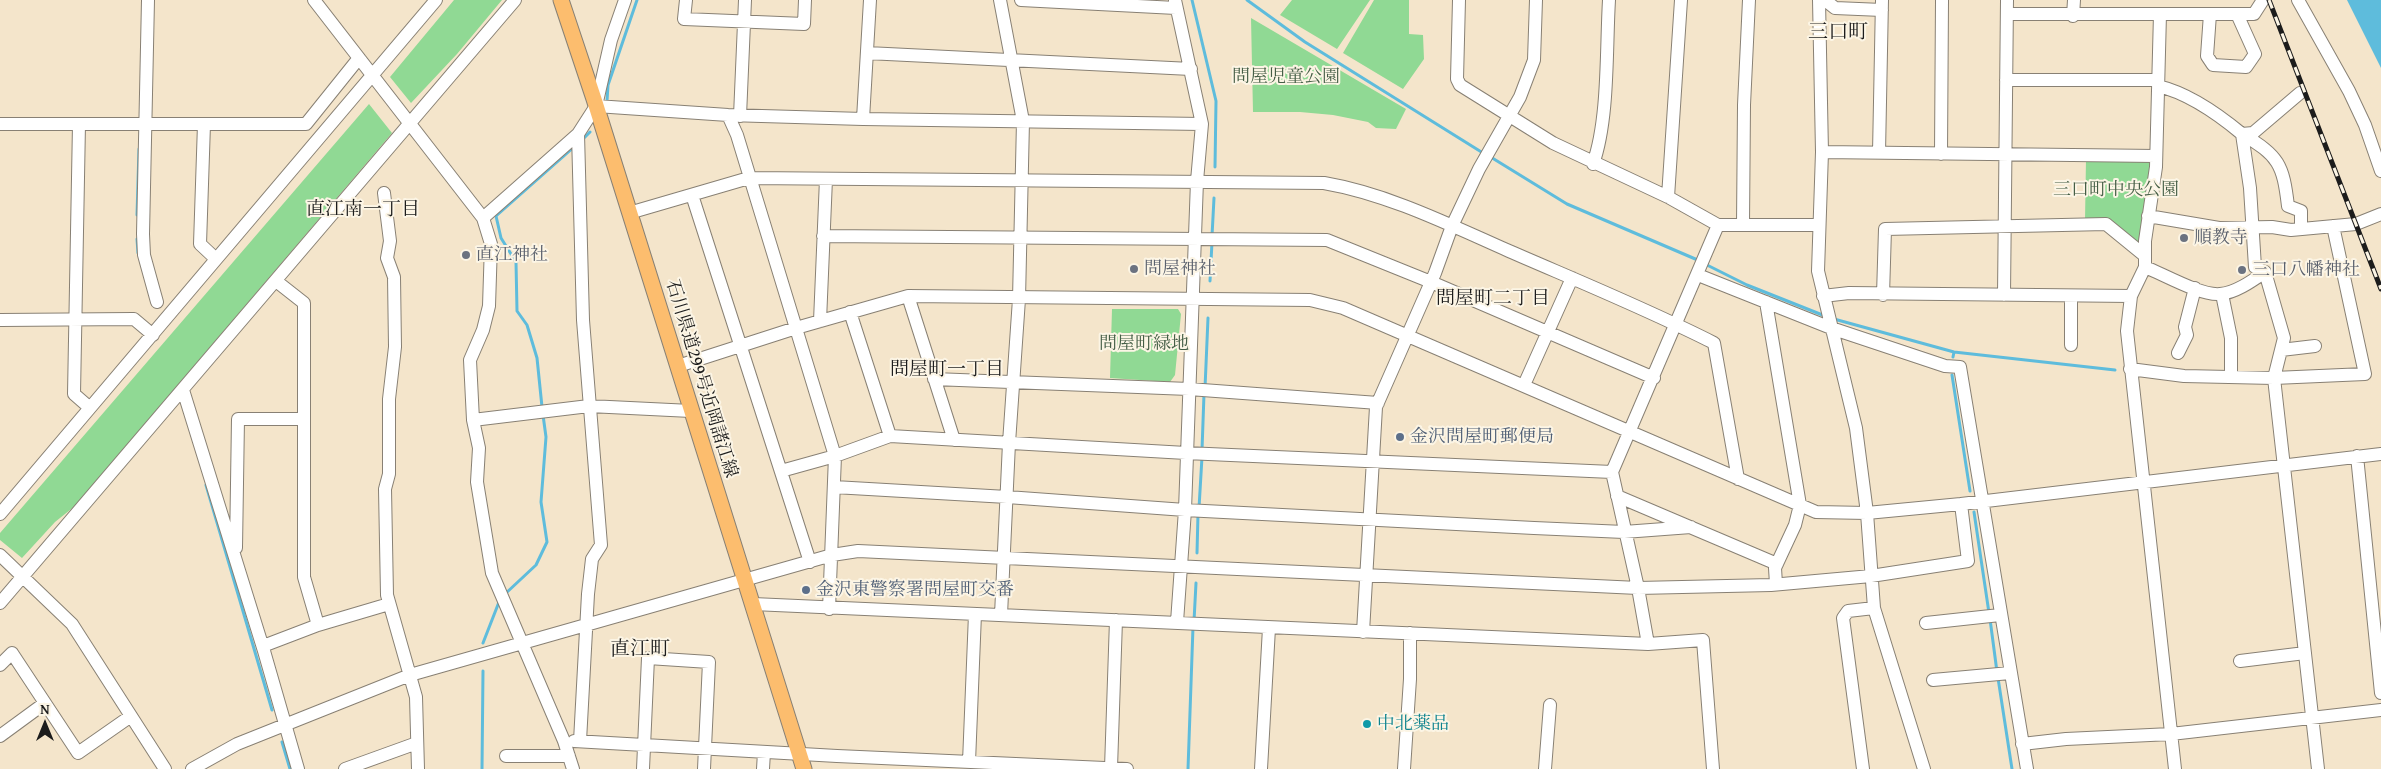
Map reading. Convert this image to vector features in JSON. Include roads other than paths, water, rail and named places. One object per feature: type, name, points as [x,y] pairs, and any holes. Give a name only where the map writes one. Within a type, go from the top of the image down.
[{"type":"main road","name":"石川県道299号近岡諸江線","points":[[561,0],[630,213],[804,769]]},
{"type":"street","points":[[148,0],[142,125],[143,234],[144,255],[157,302]]},
{"type":"street","points":[[314,0],[483,218],[492,244],[490,306],[483,330],[470,360],[473,420],[479,448],[476,482],[492,573],[564,741],[573,769]]},
{"type":"street","points":[[0,514],[436,0]]},
{"type":"street","points":[[0,603],[25,577],[515,0]]},
{"type":"street","points":[[483,218],[578,136],[596,106],[611,40],[625,0]]},
{"type":"street","points":[[686,0],[684,19],[804,24],[806,0]]},
{"type":"street","points":[[745,0],[734,116],[749,178],[834,456],[829,609]]},
{"type":"street","points":[[863,120],[870,0]]},
{"type":"street","points":[[1000,0],[1023,121],[1019,299],[1009,444],[1001,615]]},
{"type":"street","points":[[1021,0],[1175,4],[1202,124],[1197,182],[1194,299],[1194,389],[1197,453],[1180,565],[1177,622]]},
{"type":"street","points":[[1459,0],[1457,78],[1460,85],[1510,117],[1593,164],[1668,197],[1718,225],[1819,225]]},
{"type":"street","points":[[1363,632],[1372,460],[1378,403],[1406,335],[1431,282],[1452,226],[1480,170],[1510,117],[1534,60],[1536,0]]},
{"type":"street","points":[[1593,164],[1598,150],[1603,111],[1609,0]]},
{"type":"street","points":[[1668,197],[1681,0]]},
{"type":"street","points":[[1743,224],[1744,105],[1749,0]]},
{"type":"street","points":[[1819,0],[1822,152],[1818,271],[1856,428],[1868,513],[1874,608],[1924,769]]},
{"type":"street","points":[[1825,0],[1835,8],[1882,5],[1879,153]]},
{"type":"street","points":[[1941,154],[1942,0]]},
{"type":"street","points":[[2004,295],[2007,155],[2007,0]]},
{"type":"street","points":[[2073,16],[2074,0]]},
{"type":"street","points":[[2007,14],[2073,16],[2254,14],[2263,0]]},
{"type":"street","points":[[2298,0],[2350,90],[2381,171]]},
{"type":"street","points":[[2160,14],[2156,156],[2144,261],[2131,296],[2127,331],[2175,769]]},
{"type":"street","points":[[2210,14],[2207,56],[2213,65],[2246,67],[2255,54],[2237,14]]},
{"type":"street","points":[[867,53],[1191,69]]},
{"type":"street","points":[[0,124],[306,124],[359,58]]},
{"type":"street","points":[[2006,80],[2158,83],[2176,90],[2220,116],[2242,134],[2266,148],[2284,173],[2288,206],[2301,211],[2301,229]]},
{"type":"street","points":[[2242,134],[2253,133],[2300,93]]},
{"type":"street","points":[[596,106],[734,116],[863,120],[1202,124]]},
{"type":"street","points":[[80,124],[74,394],[90,408]]},
{"type":"street","points":[[204,124],[200,244],[216,260]]},
{"type":"street","points":[[2242,134],[2250,188],[2255,267],[2265,272],[2284,338],[2274,378],[2318,769]]},
{"type":"street","points":[[578,136],[580,259],[589,406],[602,545],[592,559],[586,626],[580,741]]},
{"type":"street","points":[[1822,152],[2156,156]]},
{"type":"street","points":[[630,213],[749,178],[1022,179],[1324,184],[1353,188],[1452,226],[1677,324],[1714,343],[1738,479]]},
{"type":"street","points":[[820,321],[826,179]]},
{"type":"street","points":[[384,193],[390,241],[387,258],[394,276],[395,348],[388,399],[389,474],[385,489],[389,604],[416,697],[418,769]]},
{"type":"street","points":[[692,195],[810,562]]},
{"type":"street","points":[[2148,216],[2219,228],[2301,229],[2356,224],[2381,214]]},
{"type":"street","points":[[1883,295],[1885,229],[2106,224],[2144,261],[2209,294],[2222,294],[2249,283],[2265,272]]},
{"type":"street","points":[[1648,644],[1638,588],[1612,472],[1706,257],[1718,225]]},
{"type":"street","points":[[2130,369],[2184,376],[2274,378],[2364,374],[2333,226]]},
{"type":"street","points":[[823,236],[1327,240],[1431,282],[1654,378]]},
{"type":"street","points":[[1699,272],[1766,302],[1945,366],[1960,367],[1981,502],[1993,616],[2003,674],[2027,769]]},
{"type":"street","points":[[1524,386],[1572,278]]},
{"type":"street","points":[[276,281],[304,303],[304,578],[318,625]]},
{"type":"street","points":[[2178,353],[2187,335],[2185,327],[2195,288]]},
{"type":"street","points":[[1823,296],[1849,293],[1883,295],[2131,296]]},
{"type":"street","points":[[2222,294],[2231,338],[2231,377]]},
{"type":"street","points":[[678,366],[796,328],[908,296],[1019,299],[1310,300],[1343,308],[1816,512],[1868,513],[1981,502],[2381,454]]},
{"type":"street","points":[[908,296],[954,440]]},
{"type":"street","points":[[2071,296],[2072,345]]},
{"type":"street","points":[[1766,302],[1800,505],[1795,524],[1775,568],[1776,584]]},
{"type":"street","points":[[850,312],[890,436]]},
{"type":"street","points":[[0,320],[134,319],[153,335]]},
{"type":"street","points":[[2281,350],[2315,346]]},
{"type":"street","points":[[934,379],[1194,389],[1378,403]]},
{"type":"street","points":[[183,390],[263,646],[298,769]]},
{"type":"street","points":[[473,420],[589,406],[691,412]]},
{"type":"street","points":[[236,559],[238,419],[304,419]]},
{"type":"street","points":[[781,471],[834,456],[890,436],[1009,444],[1612,472]]},
{"type":"street","points":[[2357,456],[2381,693]]},
{"type":"street","points":[[834,487],[1188,510],[1624,532],[1691,527]]},
{"type":"street","points":[[1618,496],[1777,564]]},
{"type":"street","points":[[192,769],[237,744],[410,675],[832,555],[858,551],[1638,588],[1776,584],[1871,576],[1968,561],[1961,504]]},
{"type":"street","points":[[0,554],[72,624],[164,769]]},
{"type":"street","points":[[263,646],[318,625],[389,604]]},
{"type":"street","points":[[753,604],[829,609],[1177,622],[1269,628],[1648,644],[1703,640],[1713,769]]},
{"type":"street","points":[[1863,769],[1843,618],[1848,611],[1874,608]]},
{"type":"street","points":[[969,762],[975,614]]},
{"type":"street","points":[[1926,623],[1993,616]]},
{"type":"street","points":[[1111,768],[1116,620]]},
{"type":"street","points":[[1261,769],[1269,628]]},
{"type":"street","points":[[1404,769],[1410,679],[1410,633]]},
{"type":"street","points":[[0,665],[12,653],[78,753],[131,716]]},
{"type":"street","points":[[2240,661],[2305,654]]},
{"type":"street","points":[[643,769],[648,658],[709,662],[704,769]]},
{"type":"street","points":[[1933,680],[2003,674]]},
{"type":"street","points":[[0,736],[45,703]]},
{"type":"street","points":[[1545,769],[1550,706]]},
{"type":"street","points":[[2022,744],[2066,739],[2171,734],[2381,710]]},
{"type":"street","points":[[564,741],[1127,769]]},
{"type":"street","points":[[345,769],[369,765],[417,743]]},
{"type":"street","points":[[764,752],[764,769]]},
{"type":"street","points":[[506,756],[569,756]]},
{"type":"water","points":[[2347,0],[2381,0],[2381,68]]},
{"type":"waterway","points":[[607,101],[608,85],[637,0]]},
{"type":"waterway","points":[[1192,0],[1216,101],[1215,167]]},
{"type":"waterway","points":[[1247,0],[1305,42],[1483,153]]},
{"type":"waterway","points":[[582,140],[590,132]]},
{"type":"waterway","points":[[542,407],[537,358],[527,325],[517,311],[516,262],[501,238],[496,216],[574,147]]},
{"type":"waterway","points":[[137,215],[139,149]]},
{"type":"waterway","points":[[1489,156],[1567,204],[1700,261]]},
{"type":"waterway","points":[[1212,236],[1214,198]]},
{"type":"waterway","points":[[137,239],[138,253]]},
{"type":"waterway","points":[[1210,281],[1212,242]]},
{"type":"waterway","points":[[1705,264],[1747,285],[1825,316]]},
{"type":"waterway","points":[[1205,388],[1208,318]]},
{"type":"waterway","points":[[1834,319],[1954,352],[2115,370]]},
{"type":"waterway","points":[[1953,357],[1954,352]]},
{"type":"waterway","points":[[1952,375],[1970,491]]},
{"type":"waterway","points":[[1202,450],[1204,394]]},
{"type":"waterway","points":[[505,594],[536,565],[547,542],[541,502],[546,437],[543,415]]},
{"type":"waterway","points":[[1199,508],[1202,457]]},
{"type":"waterway","points":[[206,485],[272,710]]},
{"type":"waterway","points":[[1974,512],[1989,613]]},
{"type":"waterway","points":[[1197,553],[1198,514]]},
{"type":"waterway","points":[[1194,621],[1196,583]]},
{"type":"waterway","points":[[483,643],[499,602]]},
{"type":"waterway","points":[[1990,619],[1997,672]]},
{"type":"waterway","points":[[1188,769],[1193,627]]},
{"type":"waterway","points":[[482,769],[483,671]]},
{"type":"waterway","points":[[1998,678],[2012,769]]},
{"type":"waterway","points":[[282,742],[290,769]]},
{"type":"railway","points":[[2269,0],[2381,289]]},
{"type":"place","name":"順教寺","points":[[2184,238]]},
{"type":"place","name":"直江神社","points":[[466,255]]},
{"type":"place","name":"問屋神社","points":[[1134,269]]},
{"type":"place","name":"三口八幡神社","points":[[2242,270]]},
{"type":"place","name":"金沢問屋町郵便局","points":[[1400,437]]},
{"type":"place","name":"金沢東警察署問屋町交番","points":[[806,590]]},
{"type":"place","name":"中北薬品","points":[[1367,724]]},
{"type":"district","name":"三口町","points":[[1838,33]]},
{"type":"district","name":"直江南一丁目","points":[[363,210]]},
{"type":"district","name":"問屋町二丁目","points":[[1493,299]]},
{"type":"district","name":"問屋町一丁目","points":[[947,370]]},
{"type":"district","name":"直江町","points":[[640,650]]},
{"type":"park label","name":"問屋児童公園","points":[[1286,77]]},
{"type":"park label","name":"三口町中央公園","points":[[2116,190]]},
{"type":"park label","name":"問屋町緑地","points":[[1144,344]]}]
